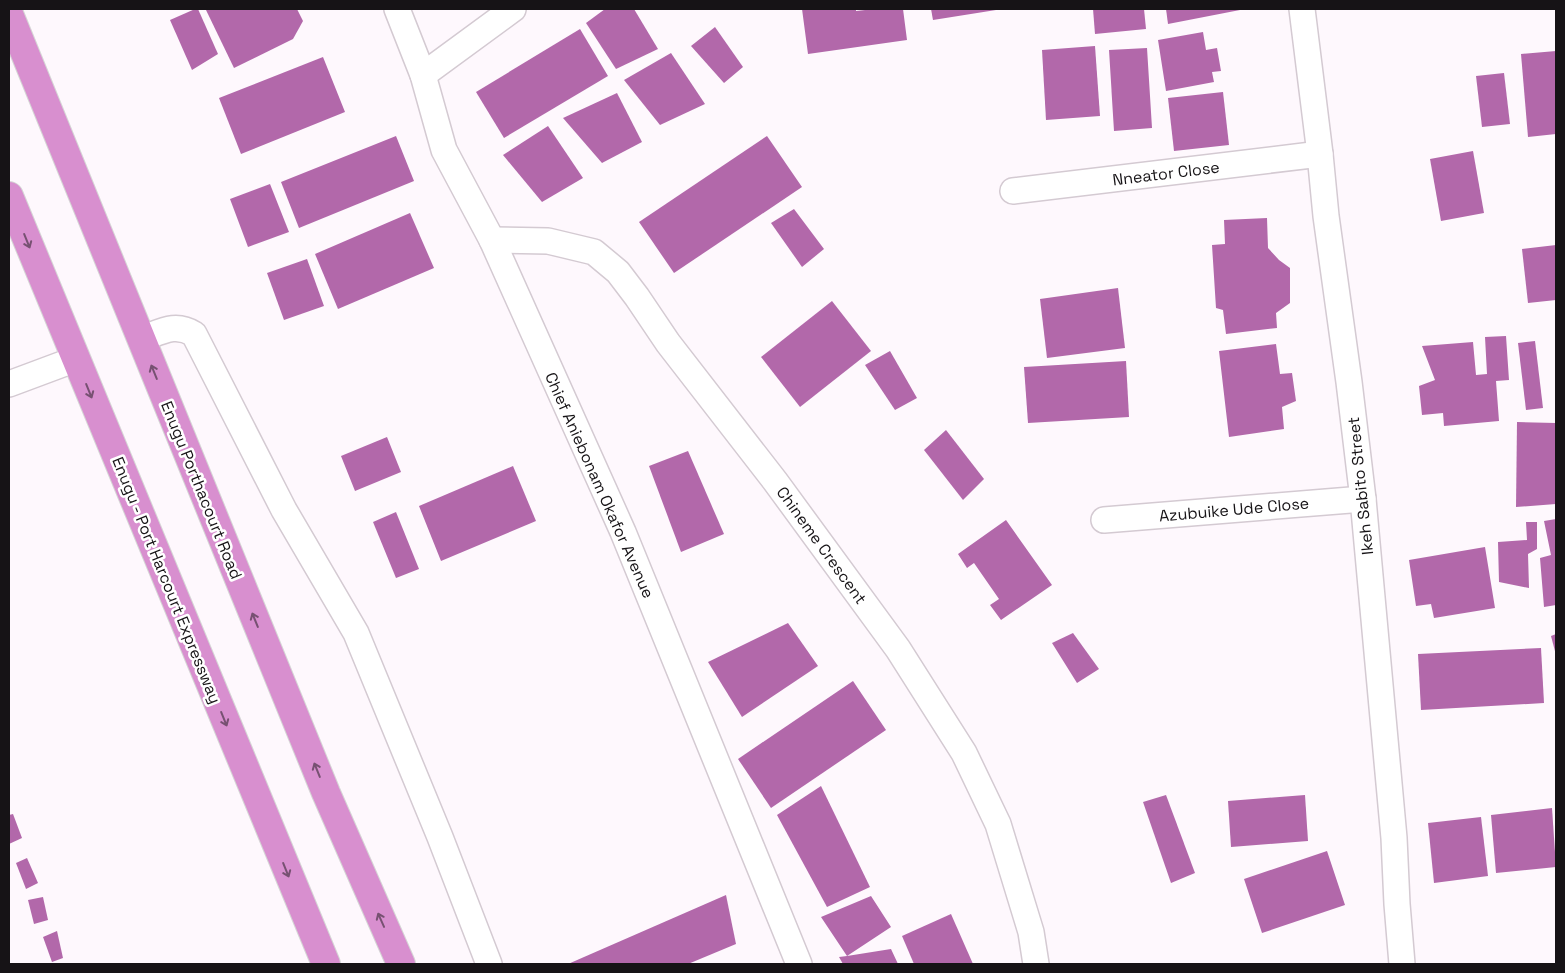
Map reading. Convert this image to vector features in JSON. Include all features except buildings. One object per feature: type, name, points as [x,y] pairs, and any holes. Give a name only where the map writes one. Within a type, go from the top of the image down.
[{"type":"highway","name":"Enugu Porthacourt Road","points":[[9,14],[326,793],[401,964]]},
{"type":"highway","name":"Enugu - Port Harcourt Expressway","points":[[9,196],[326,964]]},
{"type":"street","name":"Chief Aniebonam Okafor Avenue","points":[[397,9],[422,75],[444,150],[492,240],[623,532],[799,964]]},
{"type":"street","points":[[422,75],[512,9]]},
{"type":"street","name":"Ikeh Sabito Street","points":[[1302,9],[1326,216],[1363,499],[1394,838],[1402,964]]},
{"type":"street","name":"Nneator Close","points":[[1013,191],[1320,154]]},
{"type":"street","name":"Chineme Crescent","points":[[492,240],[548,242],[594,252],[618,272],[637,297],[668,343],[774,481],[898,649],[964,753],[998,824],[1031,932],[1036,964]]},
{"type":"street","points":[[141,339],[176,327],[186,329],[194,334],[284,510],[356,633],[440,837],[489,964]]},
{"type":"street","points":[[9,384],[76,360]]},
{"type":"street","name":"Azubuike Ude Close","points":[[1104,520],[1363,499]]}]
